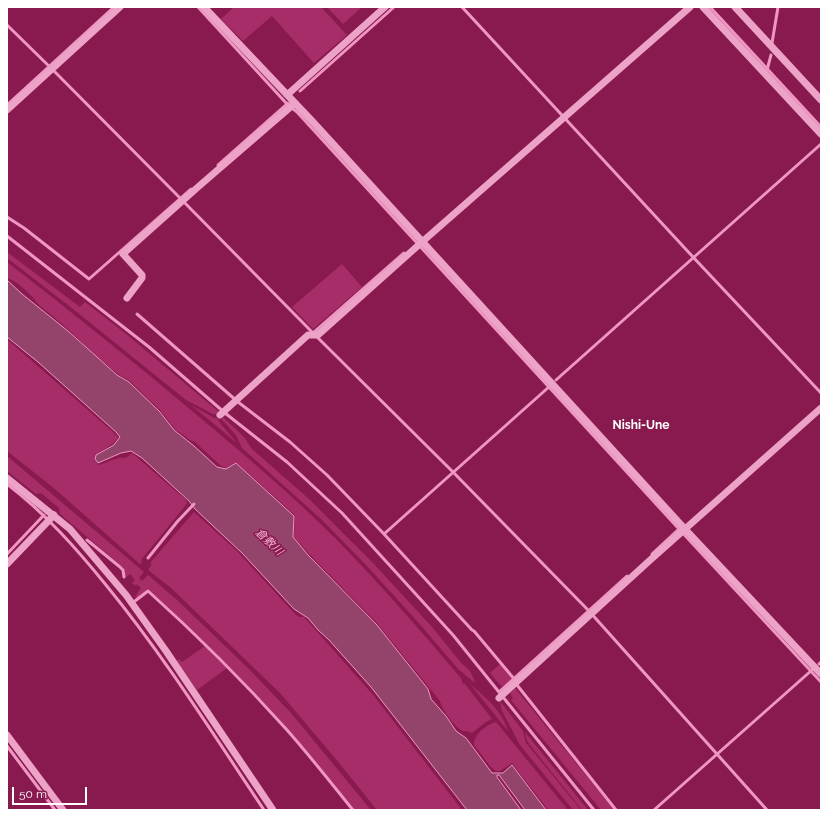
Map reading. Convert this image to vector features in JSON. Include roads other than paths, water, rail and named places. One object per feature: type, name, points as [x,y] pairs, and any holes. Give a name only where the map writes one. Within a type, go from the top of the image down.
[{"type":"street","points":[[7,110],[120,7]]},
{"type":"street","points":[[204,7],[287,95],[292,105],[683,531],[821,674]]},
{"type":"street","points":[[287,95],[385,7]]},
{"type":"street","points":[[220,415],[308,335],[318,335],[690,7]]},
{"type":"street","points":[[703,7],[821,134]]},
{"type":"street","points":[[734,7],[821,100]]},
{"type":"street","points":[[128,298],[142,278],[142,275],[123,254],[292,105]]},
{"type":"street","points":[[502,696],[591,614],[821,408]]},
{"type":"street","points":[[7,478],[51,519],[70,529],[126,595],[166,651],[273,810]]},
{"type":"street","points":[[7,564],[51,519]]},
{"type":"street","points":[[7,735],[63,810]]},
{"type":"water","name":"倉敷川","points":[[7,280],[68,331],[117,375],[129,382],[160,412],[174,430],[217,467],[226,469],[236,463],[294,516],[293,537],[309,556],[377,625],[428,689],[431,699],[446,716],[456,731],[466,738],[492,773],[503,773],[512,765],[546,810],[525,810],[499,775],[497,775],[521,810],[467,810],[371,687],[329,640],[308,618],[294,609],[242,553],[195,509],[189,501],[142,458],[131,451],[121,453],[98,463],[95,459],[96,455],[114,445],[120,437],[38,362],[7,337]]},
{"type":"waterway","points":[[7,105],[114,7]]},
{"type":"waterway","points":[[198,7],[287,104],[297,112],[821,682]]},
{"type":"waterway","points":[[300,91],[394,7]]},
{"type":"waterway","points":[[462,7],[821,393]]},
{"type":"waterway","points":[[710,7],[821,127]]},
{"type":"waterway","points":[[772,43],[778,7]]},
{"type":"waterway","points":[[7,25],[453,472],[589,611],[767,810]]},
{"type":"waterway","points":[[767,70],[771,55]]},
{"type":"waterway","points":[[218,165],[288,103]]},
{"type":"waterway","points":[[556,380],[821,144]]},
{"type":"waterway","points":[[7,217],[24,228],[89,279],[191,189]]},
{"type":"waterway","points":[[7,236],[149,347],[225,413],[287,462],[342,513],[453,635],[594,810]]},
{"type":"waterway","points":[[312,334],[404,253]]},
{"type":"waterway","points":[[137,314],[238,402],[290,442],[327,475],[474,631],[515,680]]},
{"type":"waterway","points":[[384,534],[550,386]]},
{"type":"waterway","points":[[7,484],[47,519],[72,544],[95,571],[148,639],[264,810]]},
{"type":"waterway","points":[[148,558],[177,522],[194,504]]},
{"type":"waterway","points":[[7,554],[44,515]]},
{"type":"waterway","points":[[652,554],[680,528]]},
{"type":"waterway","points":[[87,540],[120,567],[123,570],[124,577]]},
{"type":"waterway","points":[[499,692],[627,576]]},
{"type":"waterway","points":[[135,601],[148,591],[184,624],[237,676],[287,730],[353,810]]},
{"type":"waterway","points":[[654,810],[812,670]]},
{"type":"waterway","points":[[517,685],[616,810]]},
{"type":"waterway","points":[[7,746],[55,810]]},
{"type":"district","name":"Nishi-Une","points":[[641,425]]}]
